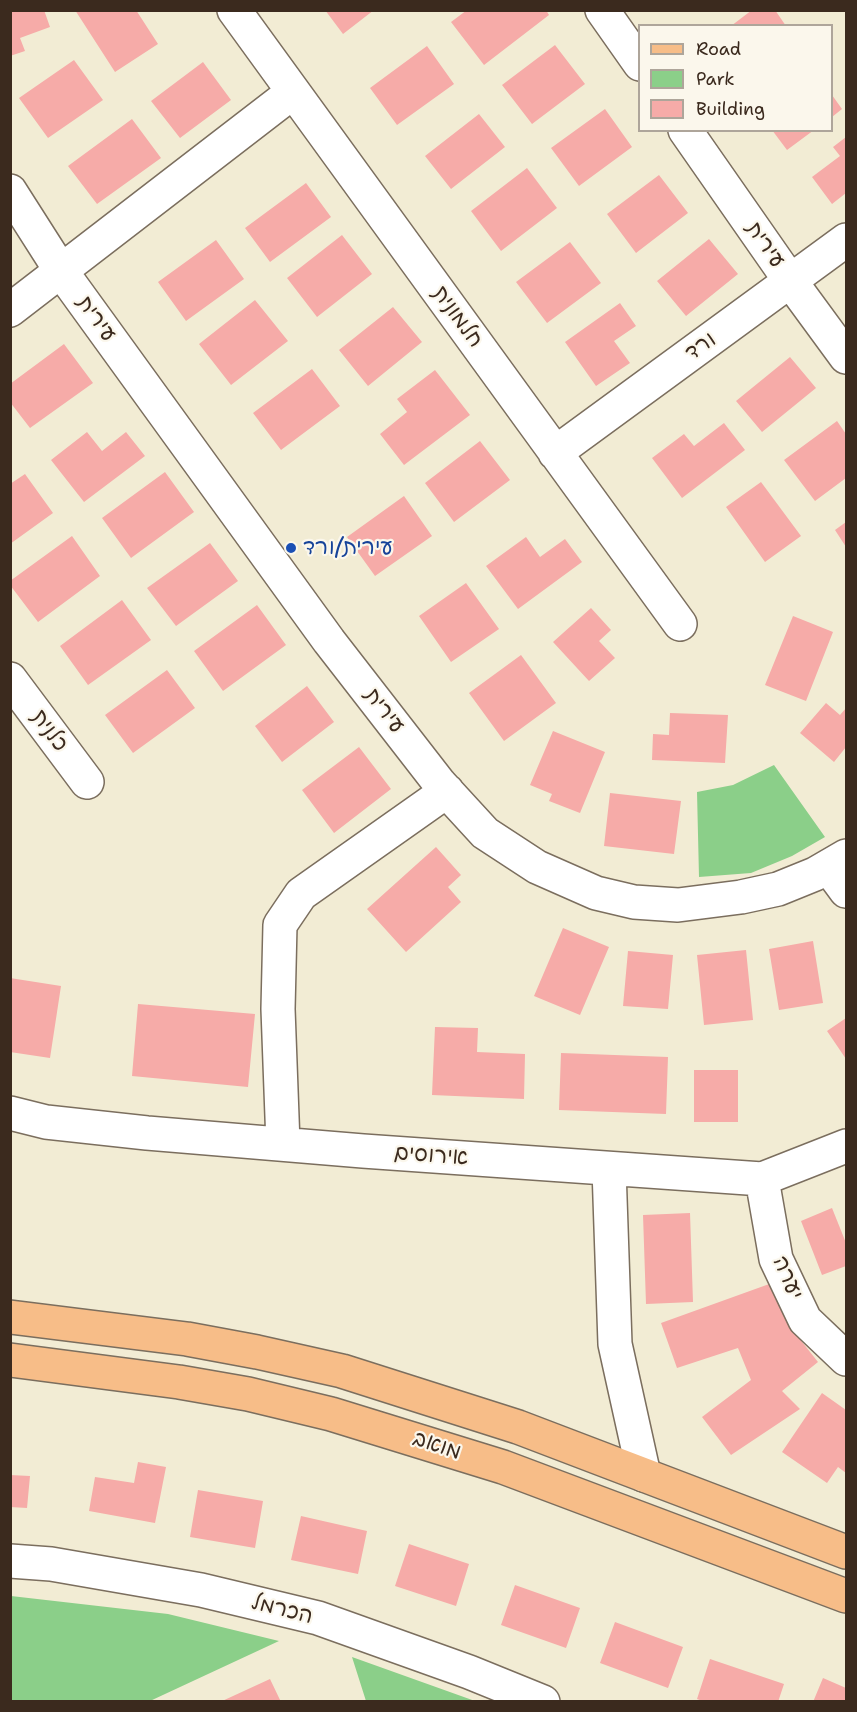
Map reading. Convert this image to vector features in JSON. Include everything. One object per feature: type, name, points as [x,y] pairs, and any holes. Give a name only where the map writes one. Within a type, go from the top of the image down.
[{"type":"main road","name":"מואב","points":[[10,1317],[187,1339],[342,1371],[518,1427],[846,1552]]},
{"type":"main road","name":"מואב","points":[[10,1360],[179,1382],[248,1394],[331,1413],[503,1467],[846,1596]]},
{"type":"street","name":"חלמונית","points":[[234,10],[680,624]]},
{"type":"street","points":[[602,10],[638,63]]},
{"type":"street","points":[[10,310],[293,92]]},
{"type":"street","name":"עירית","points":[[687,132],[790,282],[846,357]]},
{"type":"street","name":"עירית","points":[[10,191],[61,271],[329,640],[447,791],[485,833],[537,867],[596,893],[634,902],[678,905],[741,897],[841,872]]},
{"type":"street","name":"ורד","points":[[555,453],[846,240]]},
{"type":"street","name":"כלנית","points":[[10,679],[87,782]]},
{"type":"street","points":[[284,1144],[278,1009],[280,925],[301,894],[447,791]]},
{"type":"street","name":"אירוסים","points":[[10,1113],[46,1122],[284,1144],[762,1179],[846,1146]]},
{"type":"street","points":[[609,1169],[615,1344],[644,1475]]},
{"type":"street","name":"יערה","points":[[762,1179],[776,1259],[805,1320],[846,1359]]},
{"type":"street","name":"הכרמל","points":[[10,1561],[51,1564],[201,1590],[318,1618],[543,1701]]},
{"type":"green space","points":[[774,765],[825,837],[792,856],[751,873],[699,877],[697,792],[733,785]]},
{"type":"green space","points":[[11,1596],[168,1614],[279,1641],[150,1701],[11,1701]]},
{"type":"green space","points":[[352,1657],[475,1701],[366,1701]]},
{"type":"building","points":[[10,10],[44,10],[50,27],[20,38],[25,51],[10,56]]},
{"type":"building","points":[[75,10],[136,10],[158,44],[115,72]]},
{"type":"building","points":[[325,10],[374,10],[343,34]]},
{"type":"building","points":[[467,10],[546,10],[549,15],[484,65],[451,22]]},
{"type":"building","points":[[752,10],[775,10],[785,24],[734,24]]},
{"type":"building","points":[[555,45],[585,84],[532,124],[502,85]]},
{"type":"building","points":[[427,46],[454,84],[397,125],[370,88]]},
{"type":"building","points":[[74,60],[103,100],[48,138],[19,98]]},
{"type":"building","points":[[203,62],[231,100],[180,138],[151,101]]},
{"type":"building","points":[[833,96],[842,109],[833,116]]},
{"type":"building","points":[[605,109],[632,147],[579,186],[551,148]]},
{"type":"building","points":[[479,114],[505,147],[451,189],[425,156]]},
{"type":"building","points":[[132,119],[161,158],[97,204],[68,166]]},
{"type":"building","points":[[774,132],[811,132],[787,150]]},
{"type":"building","points":[[846,137],[846,193],[832,204],[812,177],[840,156],[833,147]]},
{"type":"building","points":[[527,168],[557,208],[501,251],[471,211]]},
{"type":"building","points":[[659,175],[688,213],[636,253],[607,214]]},
{"type":"building","points":[[306,183],[331,217],[270,262],[245,228]]},
{"type":"building","points":[[342,235],[372,274],[317,317],[287,278]]},
{"type":"building","points":[[709,239],[738,274],[686,316],[657,281]]},
{"type":"building","points":[[216,240],[244,279],[186,321],[158,282]]},
{"type":"building","points":[[570,242],[601,283],[547,323],[516,282]]},
{"type":"building","points":[[255,300],[288,341],[231,385],[199,344]]},
{"type":"building","points":[[620,303],[636,326],[614,341],[630,363],[596,386],[565,342]]},
{"type":"building","points":[[393,307],[422,342],[368,386],[339,350]]},
{"type":"building","points":[[64,344],[93,383],[30,428],[10,402],[10,384]]},
{"type":"building","points":[[790,357],[816,388],[762,432],[736,401]]},
{"type":"building","points":[[312,369],[340,406],[281,450],[253,413]]},
{"type":"building","points":[[435,370],[470,415],[404,465],[380,434],[407,412],[397,399]]},
{"type":"building","points":[[837,421],[846,434],[846,478],[815,501],[784,460]]},
{"type":"building","points":[[724,423],[745,450],[682,498],[652,458],[684,434],[694,446]]},
{"type":"building","points":[[87,432],[102,451],[126,432],[145,456],[84,502],[51,460]]},
{"type":"building","points":[[480,441],[510,480],[454,522],[425,483]]},
{"type":"building","points":[[165,472],[194,512],[131,558],[102,518]]},
{"type":"building","points":[[25,474],[53,513],[10,544],[10,484]]},
{"type":"building","points":[[761,482],[801,536],[765,562],[726,507]]},
{"type":"building","points":[[404,496],[432,536],[375,576],[347,537]]},
{"type":"building","points":[[846,522],[846,547],[835,530]]},
{"type":"building","points":[[72,536],[100,576],[38,622],[10,585],[10,581]]},
{"type":"building","points":[[526,537],[540,557],[565,539],[582,562],[518,609],[486,566]]},
{"type":"building","points":[[210,543],[238,581],[176,626],[147,588]]},
{"type":"building","points":[[466,583],[499,629],[451,662],[419,616]]},
{"type":"building","points":[[122,600],[151,640],[88,685],[60,646]]},
{"type":"building","points":[[257,605],[286,645],[223,691],[194,651]]},
{"type":"building","points":[[591,608],[611,630],[599,641],[615,658],[589,681],[553,642]]},
{"type":"building","points":[[793,616],[833,632],[806,701],[765,685]]},
{"type":"building","points":[[521,655],[556,703],[504,741],[469,693]]},
{"type":"building","points":[[167,670],[195,708],[133,753],[105,715]]},
{"type":"building","points":[[307,686],[334,722],[282,762],[255,726]]},
{"type":"building","points":[[826,703],[840,715],[846,708],[846,747],[834,762],[800,733]]},
{"type":"building","points":[[670,713],[728,715],[725,763],[652,760],[653,734],[669,735]]},
{"type":"building","points":[[553,731],[605,752],[580,813],[549,801],[552,794],[530,785]]},
{"type":"building","points":[[359,747],[391,789],[334,833],[302,790]]},
{"type":"building","points":[[610,793],[681,801],[674,854],[604,846]]},
{"type":"building","points":[[436,847],[461,875],[448,887],[461,902],[406,952],[367,909]]},
{"type":"building","points":[[563,928],[609,947],[580,1015],[534,996]]},
{"type":"building","points":[[813,941],[823,1003],[779,1010],[769,949]]},
{"type":"building","points":[[746,950],[753,1020],[704,1025],[697,955]]},
{"type":"building","points":[[628,951],[673,955],[668,1009],[623,1006]]},
{"type":"building","points":[[10,978],[61,986],[50,1058],[10,1052]]},
{"type":"building","points":[[138,1004],[255,1014],[248,1087],[132,1076]]},
{"type":"building","points":[[846,1018],[846,1059],[827,1031]]},
{"type":"building","points":[[435,1027],[478,1028],[477,1052],[525,1054],[524,1099],[432,1095]]},
{"type":"building","points":[[561,1053],[668,1057],[666,1114],[559,1110]]},
{"type":"building","points":[[694,1070],[738,1070],[738,1122],[694,1122]]},
{"type":"building","points":[[832,1208],[846,1243],[846,1266],[822,1275],[801,1221]]},
{"type":"building","points":[[690,1213],[693,1302],[646,1304],[643,1215]]},
{"type":"building","points":[[772,1283],[791,1328],[818,1362],[782,1391],[800,1409],[731,1455],[702,1417],[751,1380],[738,1348],[677,1368],[661,1323]]},
{"type":"building","points":[[822,1393],[846,1410],[846,1473],[838,1467],[827,1483],[782,1452]]},
{"type":"building","points":[[138,1462],[166,1467],[155,1523],[89,1511],[95,1477],[134,1483]]},
{"type":"building","points":[[10,1475],[30,1476],[27,1508],[10,1507]]},
{"type":"building","points":[[198,1490],[263,1501],[255,1548],[190,1537]]},
{"type":"building","points":[[301,1516],[367,1531],[358,1574],[291,1560]]},
{"type":"building","points":[[409,1544],[469,1564],[456,1606],[395,1586]]},
{"type":"building","points":[[515,1585],[580,1608],[566,1648],[501,1625]]},
{"type":"building","points":[[615,1622],[683,1647],[668,1688],[600,1663]]},
{"type":"building","points":[[710,1659],[784,1684],[778,1702],[705,1702],[697,1699]]},
{"type":"building","points":[[823,1678],[846,1688],[846,1702],[813,1702]]},
{"type":"building","points":[[270,1679],[281,1702],[220,1702]]},
{"type":"place","name":"עירית/ורד","points":[[291,548]]}]
